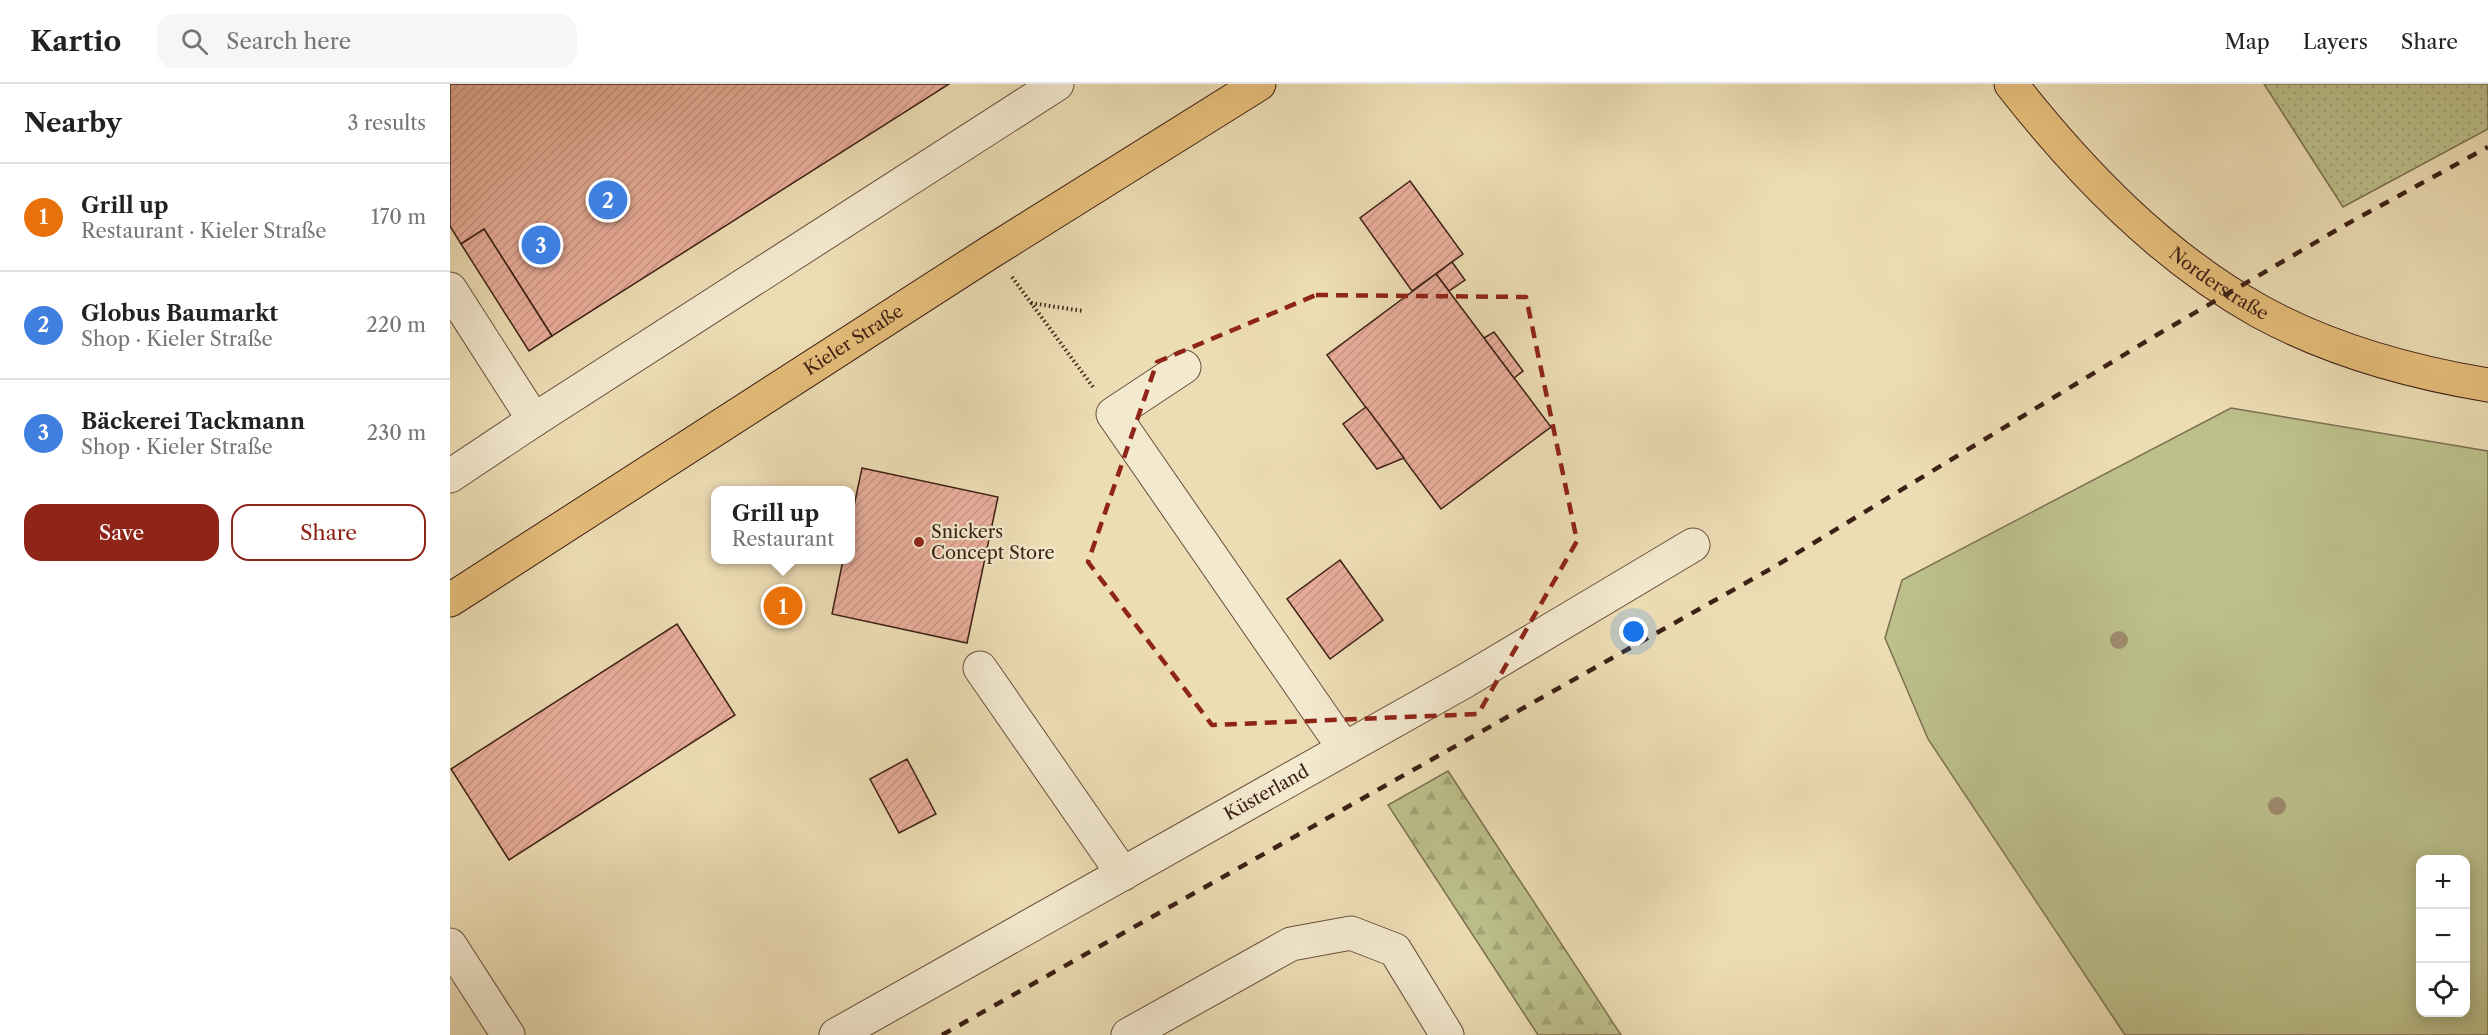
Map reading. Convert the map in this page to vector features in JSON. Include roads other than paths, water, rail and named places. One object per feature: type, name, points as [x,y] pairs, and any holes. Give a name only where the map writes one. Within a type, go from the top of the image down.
[{"type":"main road","name":"Kieler Straße","points":[[450,600],[992,251],[1259,84]]},
{"type":"main road","name":"Norderstraße","points":[[2011,84],[2060,144],[2118,204],[2204,276],[2250,305],[2309,334],[2359,353],[2445,378],[2488,385]]},
{"type":"street","points":[[450,476],[1057,84]]},
{"type":"street","points":[[450,289],[534,420]]},
{"type":"street","points":[[1185,367],[1113,414],[1344,748]]},
{"type":"street","name":"Küsterland","points":[[836,1035],[1465,681],[1693,544]]},
{"type":"street","points":[[980,668],[1123,874]]},
{"type":"street","points":[[1128,1035],[1291,944],[1351,933],[1395,950],[1447,1035]]},
{"type":"street","points":[[450,945],[508,1035]]},
{"type":"railway","points":[[942,1035],[1774,567],[2155,336],[2347,224],[2488,147]]},
{"type":"place","name":"Globus Baumarkt","points":[[608,200]]},
{"type":"place","name":"Bäckerei Tackmann","points":[[541,245]]},
{"type":"place","name":"Snickers Concept Store","points":[[919,542]]},
{"type":"place","name":"Grill up","points":[[783,606]]}]
